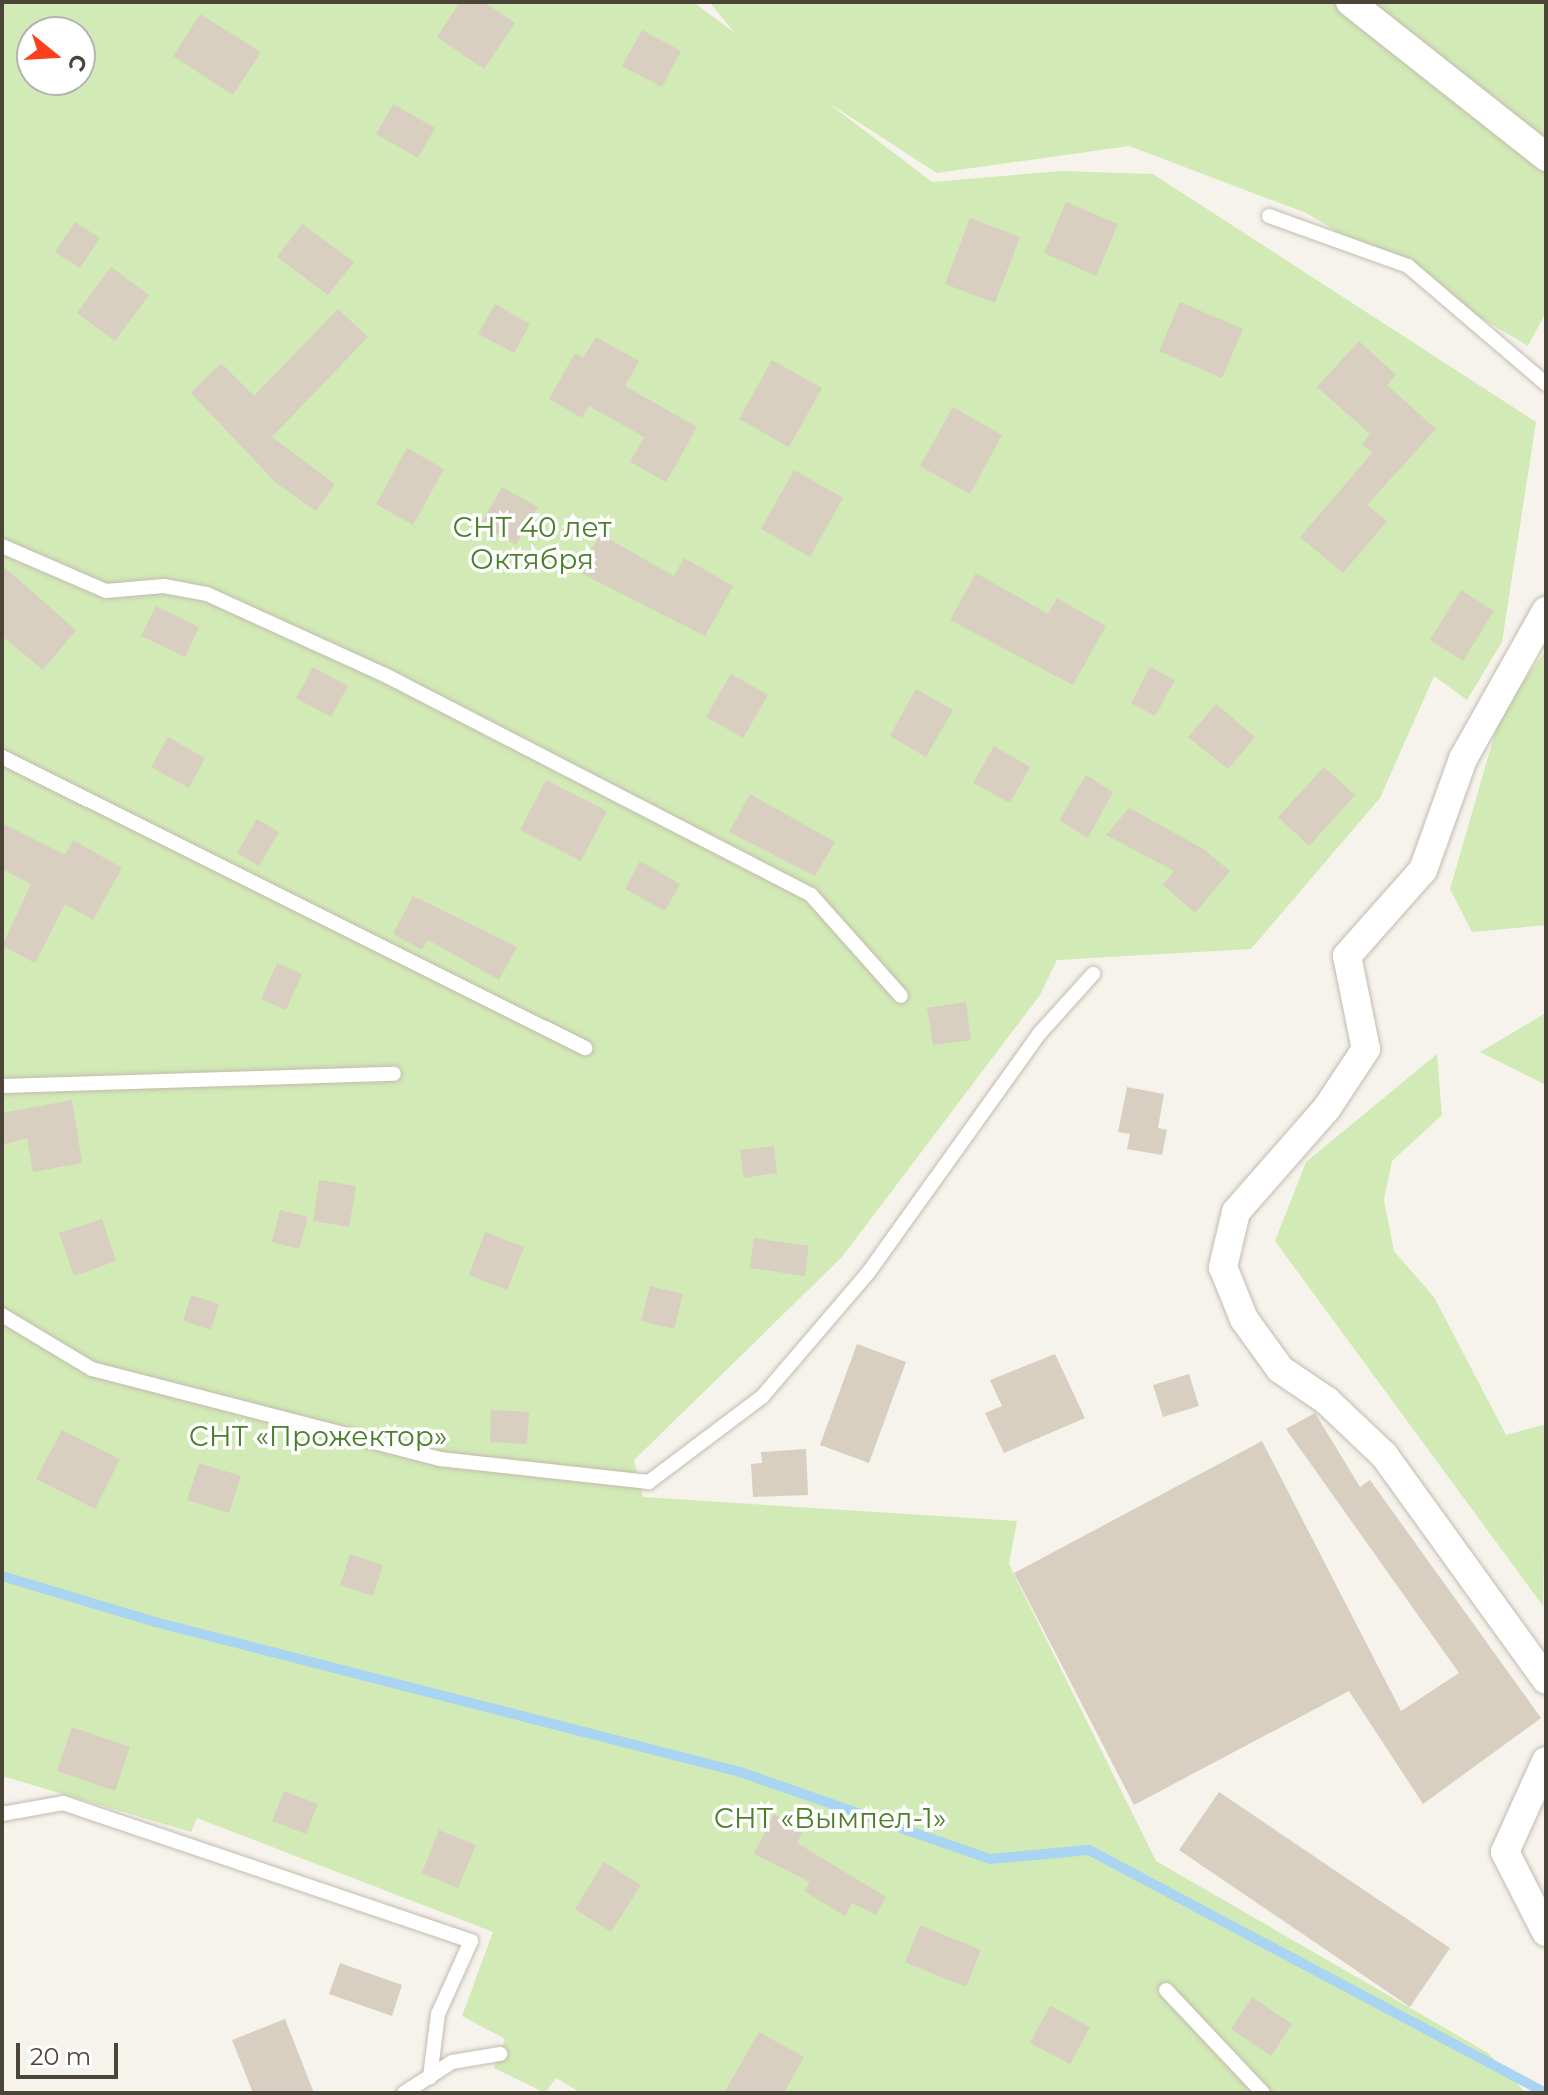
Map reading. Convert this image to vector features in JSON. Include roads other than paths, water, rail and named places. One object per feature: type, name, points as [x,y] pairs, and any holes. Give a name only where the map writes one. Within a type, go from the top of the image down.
[{"type":"street","points":[[1350,2],[1546,157]]},
{"type":"street","points":[[1546,611],[1463,759],[1423,870],[1347,956],[1366,1049],[1327,1108],[1236,1212],[1223,1267],[1244,1319],[1280,1369],[1327,1401],[1384,1455],[1546,1680]]},
{"type":"street","points":[[1546,1761],[1505,1852],[1546,1932]]},
{"type":"lane","points":[[1269,216],[1408,266],[1546,384]]},
{"type":"lane","points":[[2,546],[106,591],[164,586],[207,594],[385,675],[811,895],[901,996]]},
{"type":"lane","points":[[2,757],[585,1048]]},
{"type":"lane","points":[[2,1315],[107,1373],[440,1459],[649,1482],[762,1397],[868,1273],[1039,1034],[1093,974]]},
{"type":"lane","points":[[2,1086],[394,1074]]},
{"type":"lane","points":[[2,1814],[63,1803],[471,1941],[438,2014],[430,2077]]},
{"type":"lane","points":[[1166,1990],[1263,2093]]},
{"type":"lane","points":[[404,2093],[470,2056],[500,2054]]},
{"type":"waterway","points":[[2,1576],[155,1622],[740,1772],[990,1859],[1089,1850],[1546,2093]]},
{"type":"park label","name":"СНТ 40 лет Октября","points":[[532,543]]},
{"type":"park label","name":"СНТ «Прожектор»","points":[[318,1436]]},
{"type":"park label","name":"СНТ «Вымпел-1»","points":[[830,1818]]}]
